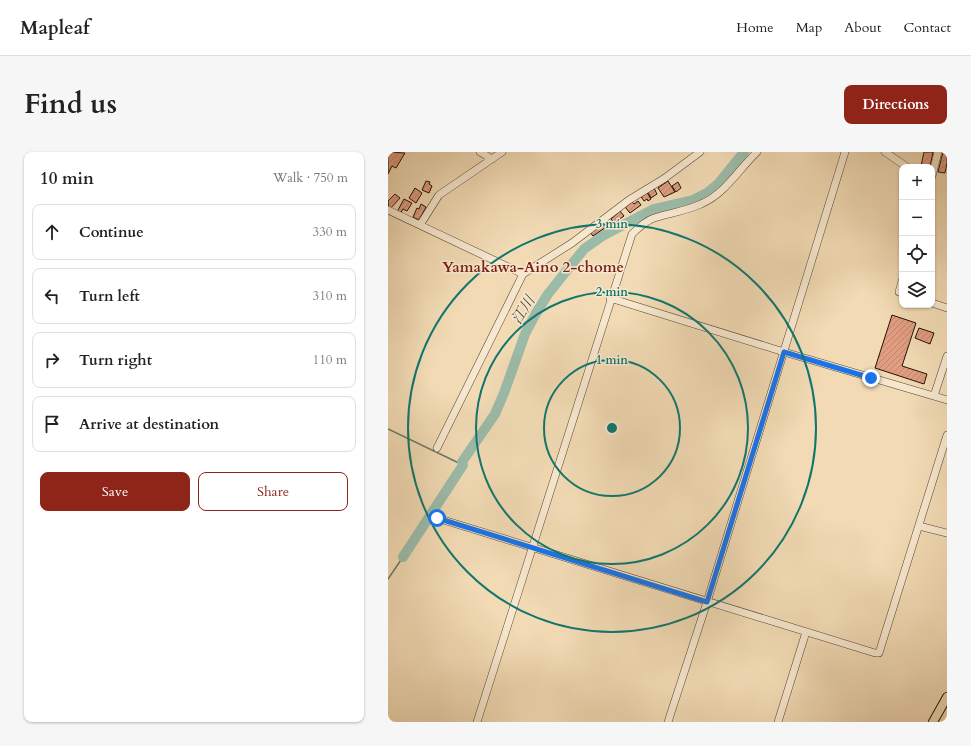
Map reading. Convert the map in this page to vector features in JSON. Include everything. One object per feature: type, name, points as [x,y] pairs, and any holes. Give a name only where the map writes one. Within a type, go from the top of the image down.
[{"type":"main road","points":[[933,722],[947,697]]},
{"type":"street","points":[[480,152],[492,159]]},
{"type":"street","points":[[420,225],[439,195],[502,152]]},
{"type":"street","points":[[437,448],[523,274],[572,243],[629,200],[665,178],[700,152]]},
{"type":"street","points":[[477,722],[610,298],[632,234],[638,227],[653,218],[702,204],[719,194],[747,161],[757,152]]},
{"type":"street","points":[[668,722],[707,602],[845,152]]},
{"type":"street","points":[[885,152],[903,164]]},
{"type":"street","points":[[935,164],[938,152]]},
{"type":"street","points":[[388,210],[523,274]]},
{"type":"street","points":[[610,298],[784,352],[947,400]]},
{"type":"street","points":[[935,304],[947,308]]},
{"type":"street","points":[[934,396],[947,356]]},
{"type":"street","points":[[437,518],[707,602],[879,653],[947,435]]},
{"type":"street","points":[[919,526],[947,533]]},
{"type":"street","points":[[778,722],[806,632]]},
{"type":"building","points":[[388,152],[405,153],[396,168],[392,166],[388,174]]},
{"type":"building","points":[[924,152],[933,152],[931,164],[921,164]]},
{"type":"building","points":[[943,152],[947,152],[945,173],[938,172]]},
{"type":"building","points":[[426,181],[430,182],[429,184],[432,186],[429,193],[422,190]]},
{"type":"building","points":[[668,181],[675,192],[664,197],[658,188]]},
{"type":"building","points":[[678,182],[681,188],[676,192],[672,186]]},
{"type":"building","points":[[415,188],[422,193],[416,203],[409,198]]},
{"type":"building","points":[[654,188],[657,194],[651,198],[648,192]]},
{"type":"building","points":[[646,191],[651,199],[644,201],[640,195]]},
{"type":"building","points":[[395,194],[400,198],[389,210],[388,201]]},
{"type":"building","points":[[404,199],[412,203],[407,211],[403,209],[400,214],[397,212]]},
{"type":"building","points":[[638,201],[641,205],[630,213],[625,207],[632,202],[634,204]]},
{"type":"building","points":[[421,204],[426,207],[419,220],[413,217],[417,208],[419,209]]},
{"type":"building","points":[[620,211],[624,216],[614,223],[611,219]]},
{"type":"building","points":[[606,221],[609,225],[593,236],[590,232]]},
{"type":"building","points":[[892,315],[916,323],[902,366],[927,374],[924,384],[875,368]]},
{"type":"building","points":[[919,328],[934,333],[930,344],[915,338]]},
{"type":"waterway","name":"江川","points":[[403,557],[463,465],[462,462],[495,414],[525,334],[535,315],[548,294],[584,249],[604,235],[654,209],[693,200],[707,193],[719,183],[744,152]]},
{"type":"waterway","points":[[388,429],[463,465]]},
{"type":"waterway","points":[[388,579],[403,557]]},
{"type":"district","name":"Yamakawa-Aino 2-chome","points":[[533,267]]},
{"type":"route","points":[[437,518],[707,602],[784,352],[871,378]]}]
